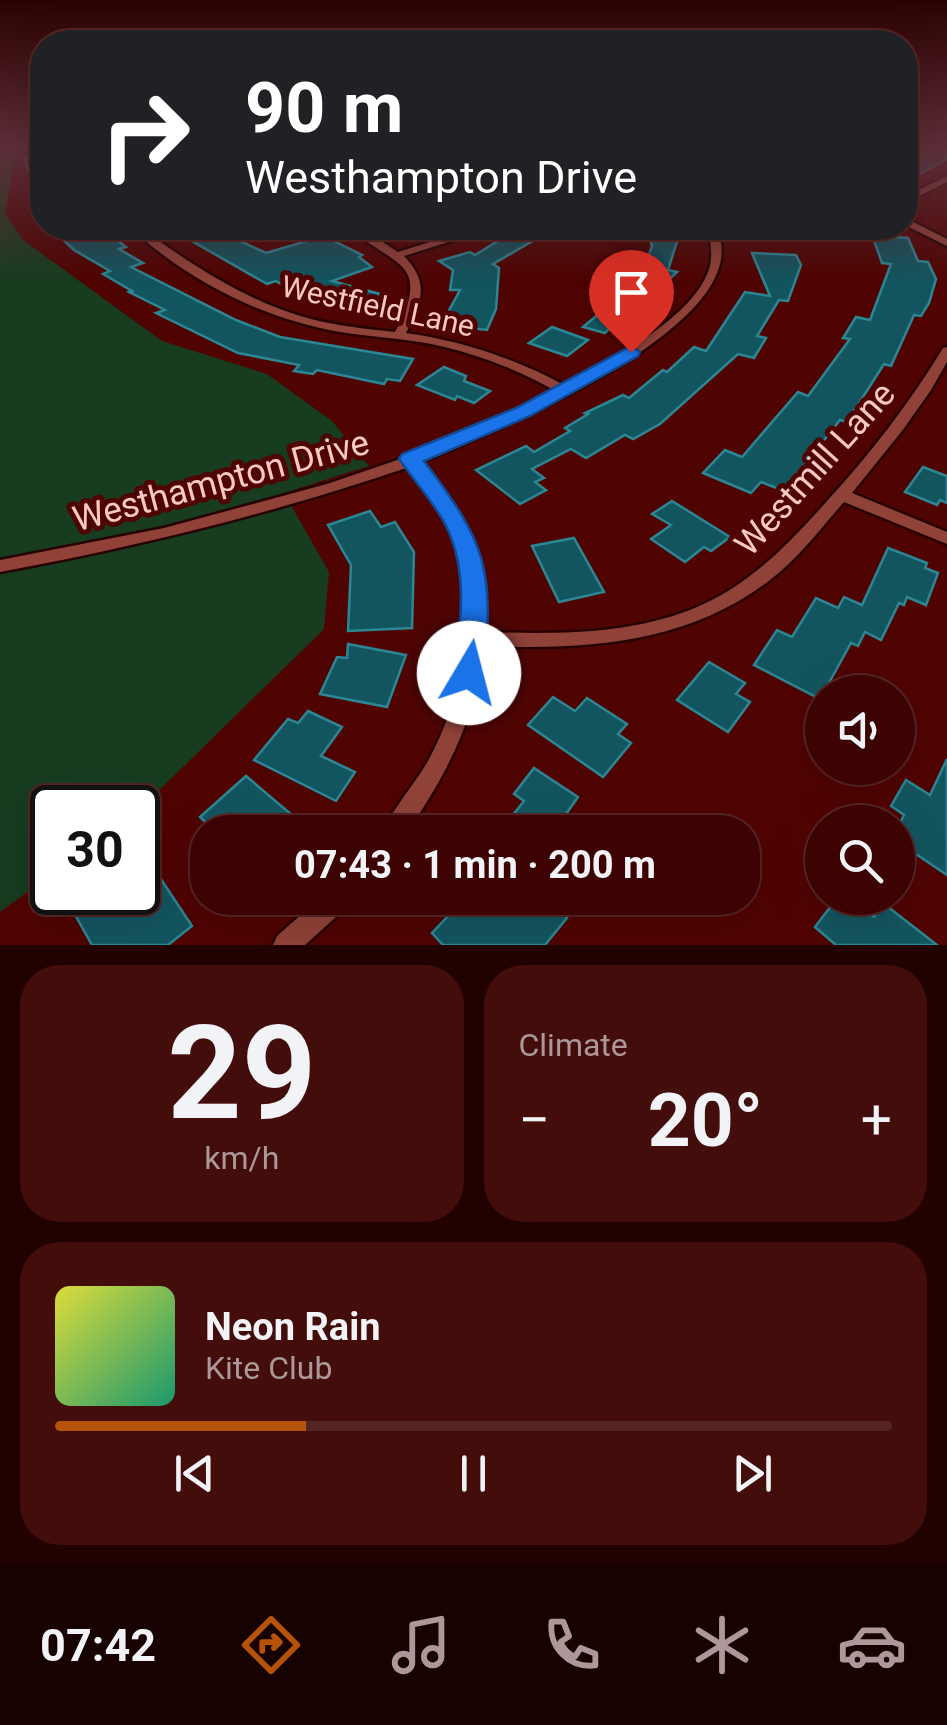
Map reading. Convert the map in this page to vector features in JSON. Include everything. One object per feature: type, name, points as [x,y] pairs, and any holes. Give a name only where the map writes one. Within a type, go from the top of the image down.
[{"type":"street","points":[[918,228],[947,243]]},
{"type":"street","name":"Westfield Lane","points":[[152,240],[185,264],[273,312],[325,326],[399,336],[494,357],[566,390]]},
{"type":"street","points":[[374,240],[397,254],[415,276],[419,294],[399,336]]},
{"type":"street","points":[[397,254],[443,240]]},
{"type":"street","name":"Westhampton Drive","points":[[0,566],[179,530],[301,496],[410,459],[566,390],[614,363],[689,307],[714,269],[713,240]]},
{"type":"street","name":"Westmill Lane","points":[[475,640],[550,642],[616,638],[658,629],[695,615],[765,575],[842,494],[940,380],[947,351]]},
{"type":"street","points":[[405,815],[446,750],[463,698],[475,640],[476,588],[468,550],[454,518],[410,459]]},
{"type":"street","points":[[842,494],[947,538]]},
{"type":"street","points":[[286,945],[319,915]]},
{"type":"green space","points":[[0,192],[9,192],[5,213],[23,240],[162,341],[267,374],[332,421],[369,466],[284,493],[329,572],[324,629],[160,789],[160,785],[30,785],[30,890],[0,912]]},
{"type":"building","points":[[63,240],[117,240],[126,247],[119,249],[143,263],[131,267],[236,320],[280,337],[413,359],[400,381],[387,379],[384,384],[317,370],[313,374],[294,371],[299,365],[238,353],[156,313],[165,310],[129,292],[132,291],[103,274],[110,271]]},
{"type":"building","points":[[190,240],[238,240],[266,253],[310,240],[332,240],[362,255],[359,257],[372,267],[332,281],[384,295],[358,313],[303,298],[276,281],[267,284]]},
{"type":"building","points":[[499,240],[534,240],[493,264],[499,268],[496,309],[487,330],[441,325],[460,290],[450,290],[453,270],[439,261],[470,252],[475,255]]},
{"type":"building","points":[[650,240],[678,240],[668,270],[677,272],[641,307],[634,305],[605,333],[583,327],[639,281],[652,246]]},
{"type":"building","points":[[874,240],[909,240],[918,261],[928,262],[936,279],[929,303],[921,316],[914,315],[891,366],[884,364],[847,422],[840,420],[784,491],[761,482],[751,493],[703,473],[725,450],[742,457],[798,392],[808,396],[850,339],[843,338],[856,317],[870,320],[891,264],[882,263]]},
{"type":"building","points":[[752,253],[796,255],[801,265],[788,301],[779,300],[757,336],[766,338],[754,358],[738,354],[660,424],[633,439],[625,435],[586,458],[571,449],[532,469],[544,478],[535,482],[546,490],[520,504],[476,470],[526,446],[534,452],[570,431],[565,428],[588,414],[585,413],[623,395],[629,398],[663,370],[667,372],[694,347],[706,351],[745,292],[770,296]]},
{"type":"building","points":[[552,327],[588,340],[567,356],[529,343]]},
{"type":"building","points":[[444,367],[466,376],[464,381],[490,391],[474,403],[417,385]]},
{"type":"building","points":[[923,467],[947,476],[947,503],[940,500],[937,505],[905,492]]},
{"type":"building","points":[[672,501],[730,537],[711,551],[704,547],[685,562],[651,539],[671,525],[652,514]]},
{"type":"building","points":[[370,511],[381,527],[395,522],[414,552],[412,628],[348,631],[351,565],[328,525]]},
{"type":"building","points":[[574,538],[604,592],[559,602],[532,546]]},
{"type":"building","points":[[888,548],[927,563],[925,568],[938,573],[926,605],[907,597],[904,605],[899,603],[881,640],[865,632],[858,646],[851,643],[833,675],[805,675],[805,691],[754,665],[777,630],[792,637],[816,598],[838,608],[844,597],[862,605]]},
{"type":"building","points":[[348,644],[406,655],[387,707],[320,694],[337,657],[347,658]]},
{"type":"building","points":[[709,662],[745,683],[736,694],[750,702],[728,732],[677,700]]},
{"type":"building","points":[[553,697],[575,711],[587,698],[627,724],[618,734],[631,743],[603,777],[528,725]]},
{"type":"building","points":[[308,711],[342,727],[321,756],[355,772],[336,801],[254,760],[288,719],[298,723]]},
{"type":"building","points":[[947,759],[947,875],[915,853],[915,805],[892,805],[903,785],[914,785],[930,795]]},
{"type":"building","points":[[534,768],[578,797],[565,815],[513,815],[524,801],[514,794]]},
{"type":"building","points":[[246,776],[292,815],[202,815]]},
{"type":"building","points":[[160,878],[192,926],[168,945],[92,945],[75,915],[160,915]]},
{"type":"building","points":[[449,915],[567,918],[545,945],[443,945],[432,933]]},
{"type":"building","points":[[824,915],[898,915],[937,945],[836,945],[815,927]]},
{"type":"route","points":[[469,673],[477,607],[468,550],[454,518],[428,478],[410,459],[523,412],[631,352]]}]
